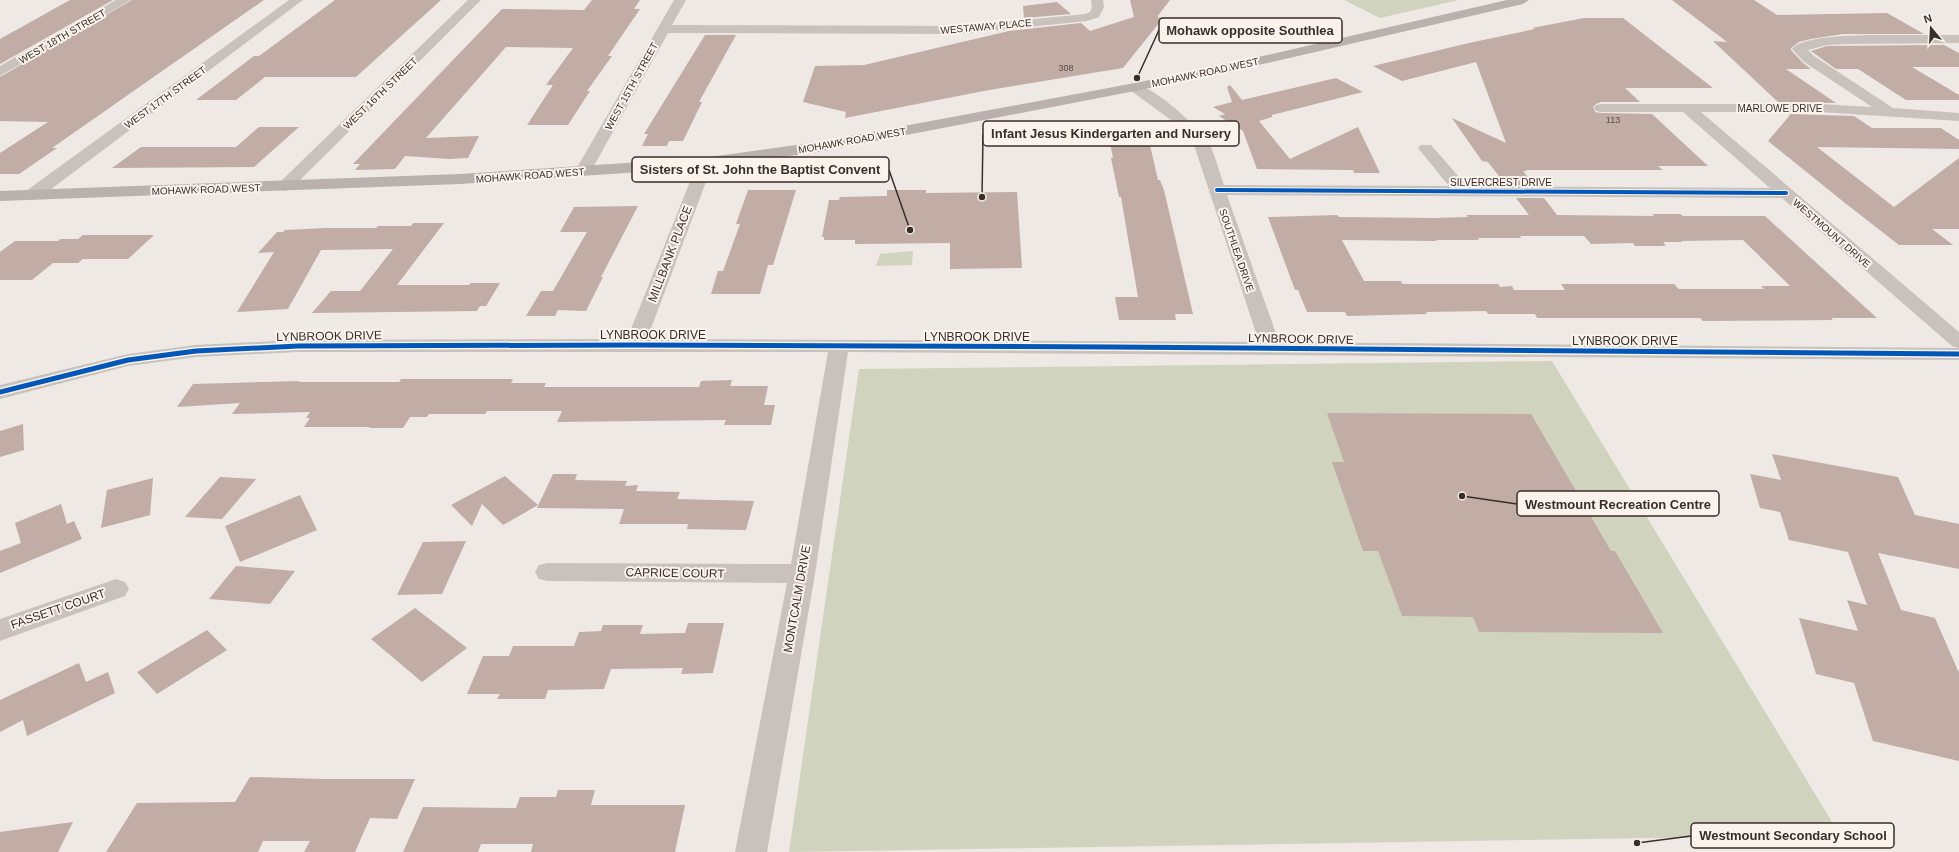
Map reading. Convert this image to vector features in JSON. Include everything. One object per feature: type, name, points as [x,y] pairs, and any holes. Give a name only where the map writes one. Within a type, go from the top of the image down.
[{"type":"main road","name":"MOHAWK ROAD WEST","points":[[0,196],[460,180],[702,162],[825,146],[1135,87],[1272,58],[1523,0]]},
{"type":"street","name":"WEST 18TH STREET","points":[[0,72],[125,0]]},
{"type":"street","name":"WEST 17TH STREET","points":[[32,195],[297,0]]},
{"type":"street","name":"WEST 16TH STREET","points":[[285,186],[475,0]]},
{"type":"street","name":"WEST 15TH STREET","points":[[583,171],[680,0]]},
{"type":"street","name":"WESTAWAY PLACE","points":[[663,30],[961,30],[1071,19],[1095,14],[1098,7],[1097,0]]},
{"type":"street","points":[[859,44],[862,29]]},
{"type":"street","points":[[1890,112],[1809,59],[1798,49],[1804,44],[1876,39],[1959,39]]},
{"type":"street","name":"SOUTHLEA DRIVE","points":[[1135,87],[1183,122],[1194,132],[1202,144],[1271,349]]},
{"type":"street","name":"MARLOWE DRIVE","points":[[1601,108],[1820,108],[1959,117]]},
{"type":"street","name":"WESTMOUNT DRIVE","points":[[1687,108],[1959,342]]},
{"type":"street","points":[[1426,148],[1462,191]]},
{"type":"street","name":"MILLBANK PLACE","points":[[635,345],[701,174],[702,162]]},
{"type":"street","name":"SILVERCREST DRIVE","points":[[1217,190],[1786,193]]},
{"type":"street","name":"LYNBROOK DRIVE","points":[[0,392],[128,360],[196,351],[298,346],[635,345],[1959,354]]},
{"type":"street","name":"MONTCALM DRIVE","points":[[751,852],[802,574],[839,346]]},
{"type":"street","name":"CAPRICE COURT","points":[[548,572],[802,574]]},
{"type":"street","name":"FASSETT COURT","points":[[0,630],[116,589]]},
{"type":"green space","points":[[1344,0],[1459,0],[1380,18]]},
{"type":"green space","points":[[913,251],[912,265],[876,266],[880,254]]},
{"type":"green space","points":[[1552,361],[1840,835],[789,852],[859,369]]},
{"type":"building","points":[[70,0],[113,0],[0,64],[0,39]]},
{"type":"building","points":[[132,0],[264,0],[52,148],[57,148],[19,174],[0,174],[0,153],[48,122],[0,121],[0,77]]},
{"type":"building","points":[[335,0],[441,0],[356,77],[265,77],[236,100],[196,100],[254,56],[259,56]]},
{"type":"building","points":[[592,0],[640,0],[634,9],[640,9],[608,56],[612,56],[587,91],[590,91],[568,125],[527,125],[553,85],[546,85],[573,48],[506,47],[426,138],[479,136],[468,158],[449,159],[405,156],[395,169],[355,170],[360,164],[353,164],[502,9],[584,10]]},
{"type":"building","points":[[1130,0],[1170,0],[1157,17],[1163,18],[1123,68],[989,90],[845,118],[846,112],[803,102],[815,66],[864,65],[1009,31],[1081,23],[1090,31],[1134,17]]},
{"type":"building","points":[[1672,0],[1754,0],[1777,15],[1887,13],[1924,34],[1843,34],[1799,42],[1791,48],[1791,50],[1811,69],[1786,69],[1836,103],[1778,102],[1713,41],[1727,42]]},
{"type":"building","points":[[1057,2],[1071,14],[1024,18],[1023,6]]},
{"type":"building","points":[[1584,18],[1623,18],[1713,88],[1625,88],[1640,102],[1601,102],[1593,107],[1595,112],[1601,113],[1652,114],[1708,166],[1658,166],[1663,170],[1526,170],[1527,171],[1523,171],[1534,185],[1506,185],[1488,162],[1482,161],[1452,118],[1506,143],[1476,62],[1402,81],[1373,66],[1535,29],[1532,28]]},
{"type":"building","points":[[705,35],[736,35],[699,102],[702,102],[683,141],[669,141],[667,146],[642,146],[648,134],[644,134]]},
{"type":"building","points":[[1944,45],[1959,53],[1959,67],[1912,67],[1959,95],[1959,100],[1906,100],[1858,69],[1836,69],[1811,51],[1827,46]]},
{"type":"building","points":[[1336,78],[1363,92],[1272,115],[1272,117],[1259,121],[1290,159],[1358,127],[1380,173],[1354,173],[1353,170],[1257,169],[1243,131],[1219,116],[1225,114],[1213,107],[1232,102],[1227,87],[1230,85],[1242,100]]},
{"type":"building","points":[[1789,114],[1854,116],[1872,128],[1941,128],[1959,140],[1959,149],[1817,147],[1894,207],[1959,158],[1959,229],[1932,229],[1953,245],[1899,245],[1845,203],[1768,141],[1790,115]]},
{"type":"building","points":[[1106,122],[1130,122],[1131,128],[1139,128],[1143,145],[1150,145],[1158,180],[1160,180],[1164,190],[1193,314],[1175,314],[1176,320],[1119,320],[1115,297],[1138,297],[1121,197],[1119,197],[1111,158],[1113,158]]},
{"type":"building","points":[[259,127],[299,127],[254,167],[112,168],[141,147],[236,147]]},
{"type":"building","points":[[748,190],[796,190],[773,265],[768,265],[760,294],[711,294],[718,271],[723,271],[740,224],[736,224]]},
{"type":"building","points":[[887,190],[926,190],[926,193],[1017,192],[1022,268],[950,269],[950,243],[855,244],[855,240],[824,240],[824,237],[822,237],[829,200],[839,200],[840,197],[887,196]]},
{"type":"building","points":[[1516,198],[1544,198],[1557,215],[1654,216],[1652,214],[1680,214],[1683,216],[1765,216],[1877,318],[1831,318],[1833,320],[1703,321],[1700,318],[1537,318],[1535,314],[1488,314],[1486,311],[1347,316],[1345,312],[1307,312],[1298,290],[1295,290],[1268,217],[1337,215],[1339,217],[1435,218],[1468,217],[1466,215],[1529,215]],"holes":[[[1520,236],[1584,236],[1591,244],[1633,243],[1635,246],[1666,246],[1663,242],[1743,240],[1790,286],[1761,286],[1764,289],[1679,289],[1674,284],[1561,284],[1565,290],[1514,290],[1512,286],[1500,287],[1498,284],[1402,284],[1401,281],[1364,281],[1342,240],[1437,241],[1436,240],[1479,240],[1478,238],[1521,238]]]},
{"type":"building","points":[[638,206],[601,277],[603,277],[586,311],[558,310],[555,316],[526,316],[541,291],[553,291],[587,232],[560,232],[574,207]]},
{"type":"building","points":[[413,223],[444,223],[397,285],[469,285],[471,283],[500,283],[486,306],[480,306],[477,311],[312,313],[331,291],[360,291],[393,249],[321,250],[288,309],[237,312],[274,252],[258,253],[277,232],[283,232],[285,230],[326,228],[411,226]]},
{"type":"building","points":[[83,235],[154,235],[128,259],[83,259],[78,263],[53,263],[32,280],[0,280],[0,252],[15,241],[58,241],[60,239],[78,239]]},
{"type":"building","points":[[401,379],[513,379],[511,383],[546,383],[544,387],[699,387],[701,381],[732,380],[730,386],[768,386],[764,405],[775,405],[771,425],[724,425],[726,420],[557,422],[562,411],[487,411],[485,414],[429,414],[427,417],[410,417],[403,428],[304,427],[310,418],[306,418],[310,412],[232,414],[240,403],[177,407],[193,384],[300,381],[298,382],[399,382]]},
{"type":"building","points":[[1327,413],[1531,414],[1611,551],[1615,551],[1663,633],[1479,632],[1473,617],[1402,616],[1378,551],[1363,551],[1332,462],[1344,462]]},
{"type":"building","points":[[23,424],[24,450],[0,457],[0,431]]},
{"type":"building","points":[[1772,454],[1898,477],[1915,515],[1959,524],[1959,569],[1878,553],[1901,610],[1935,618],[1959,673],[1959,761],[1873,741],[1854,683],[1816,674],[1799,618],[1858,631],[1847,600],[1867,605],[1848,552],[1789,540],[1780,512],[1760,508],[1750,474],[1781,480]]},
{"type":"building","points":[[553,474],[577,474],[575,480],[627,481],[625,486],[638,485],[636,491],[680,492],[677,499],[754,501],[746,530],[687,529],[688,524],[619,524],[624,509],[537,508]]},
{"type":"building","points":[[505,476],[538,505],[503,525],[482,504],[472,526],[451,505]]},
{"type":"building","points":[[220,477],[256,479],[222,519],[185,517]]},
{"type":"building","points":[[153,478],[150,515],[101,528],[107,490]]},
{"type":"building","points":[[300,495],[317,530],[240,562],[225,526]]},
{"type":"building","points":[[61,504],[67,524],[74,521],[82,539],[0,573],[0,551],[21,543],[15,523]]},
{"type":"building","points":[[466,541],[442,594],[397,595],[423,542]]},
{"type":"building","points":[[236,566],[295,571],[270,604],[209,599]]},
{"type":"building","points":[[415,608],[467,648],[422,682],[371,639]]},
{"type":"building","points":[[688,623],[724,623],[713,673],[681,674],[683,668],[611,669],[604,689],[548,690],[545,699],[497,699],[500,694],[467,694],[483,656],[509,656],[513,646],[574,646],[579,632],[601,631],[603,625],[643,625],[640,634],[685,633]]},
{"type":"building","points":[[207,630],[227,650],[157,694],[137,672]]},
{"type":"building","points":[[79,663],[86,682],[108,672],[115,693],[27,736],[23,720],[0,732],[0,700]]},
{"type":"building","points":[[250,777],[415,779],[397,819],[370,818],[355,852],[304,852],[310,841],[263,841],[258,852],[106,852],[137,803],[235,802]]},
{"type":"building","points":[[558,790],[595,790],[591,805],[685,805],[675,852],[531,852],[533,844],[481,844],[478,852],[403,852],[423,807],[516,808],[520,797],[556,797]]},
{"type":"building","points":[[73,822],[58,852],[0,852],[0,832]]},
{"type":"cycle path","points":[[1217,190],[1786,193]]},
{"type":"cycle path","points":[[0,392],[128,360],[196,351],[298,346],[635,345],[1112,347],[1959,354]]},
{"type":"place","name":"Mohawk opposite Southlea","points":[[1137,78]]},
{"type":"place","name":"Infant Jesus Kindergarten and Nursery","points":[[982,197]]},
{"type":"place","name":"Sisters of St. John the Baptist Convent","points":[[910,230]]},
{"type":"place","name":"Westmount Recreation Centre","points":[[1462,496]]},
{"type":"place","name":"Westmount Secondary School","points":[[1637,843]]}]
